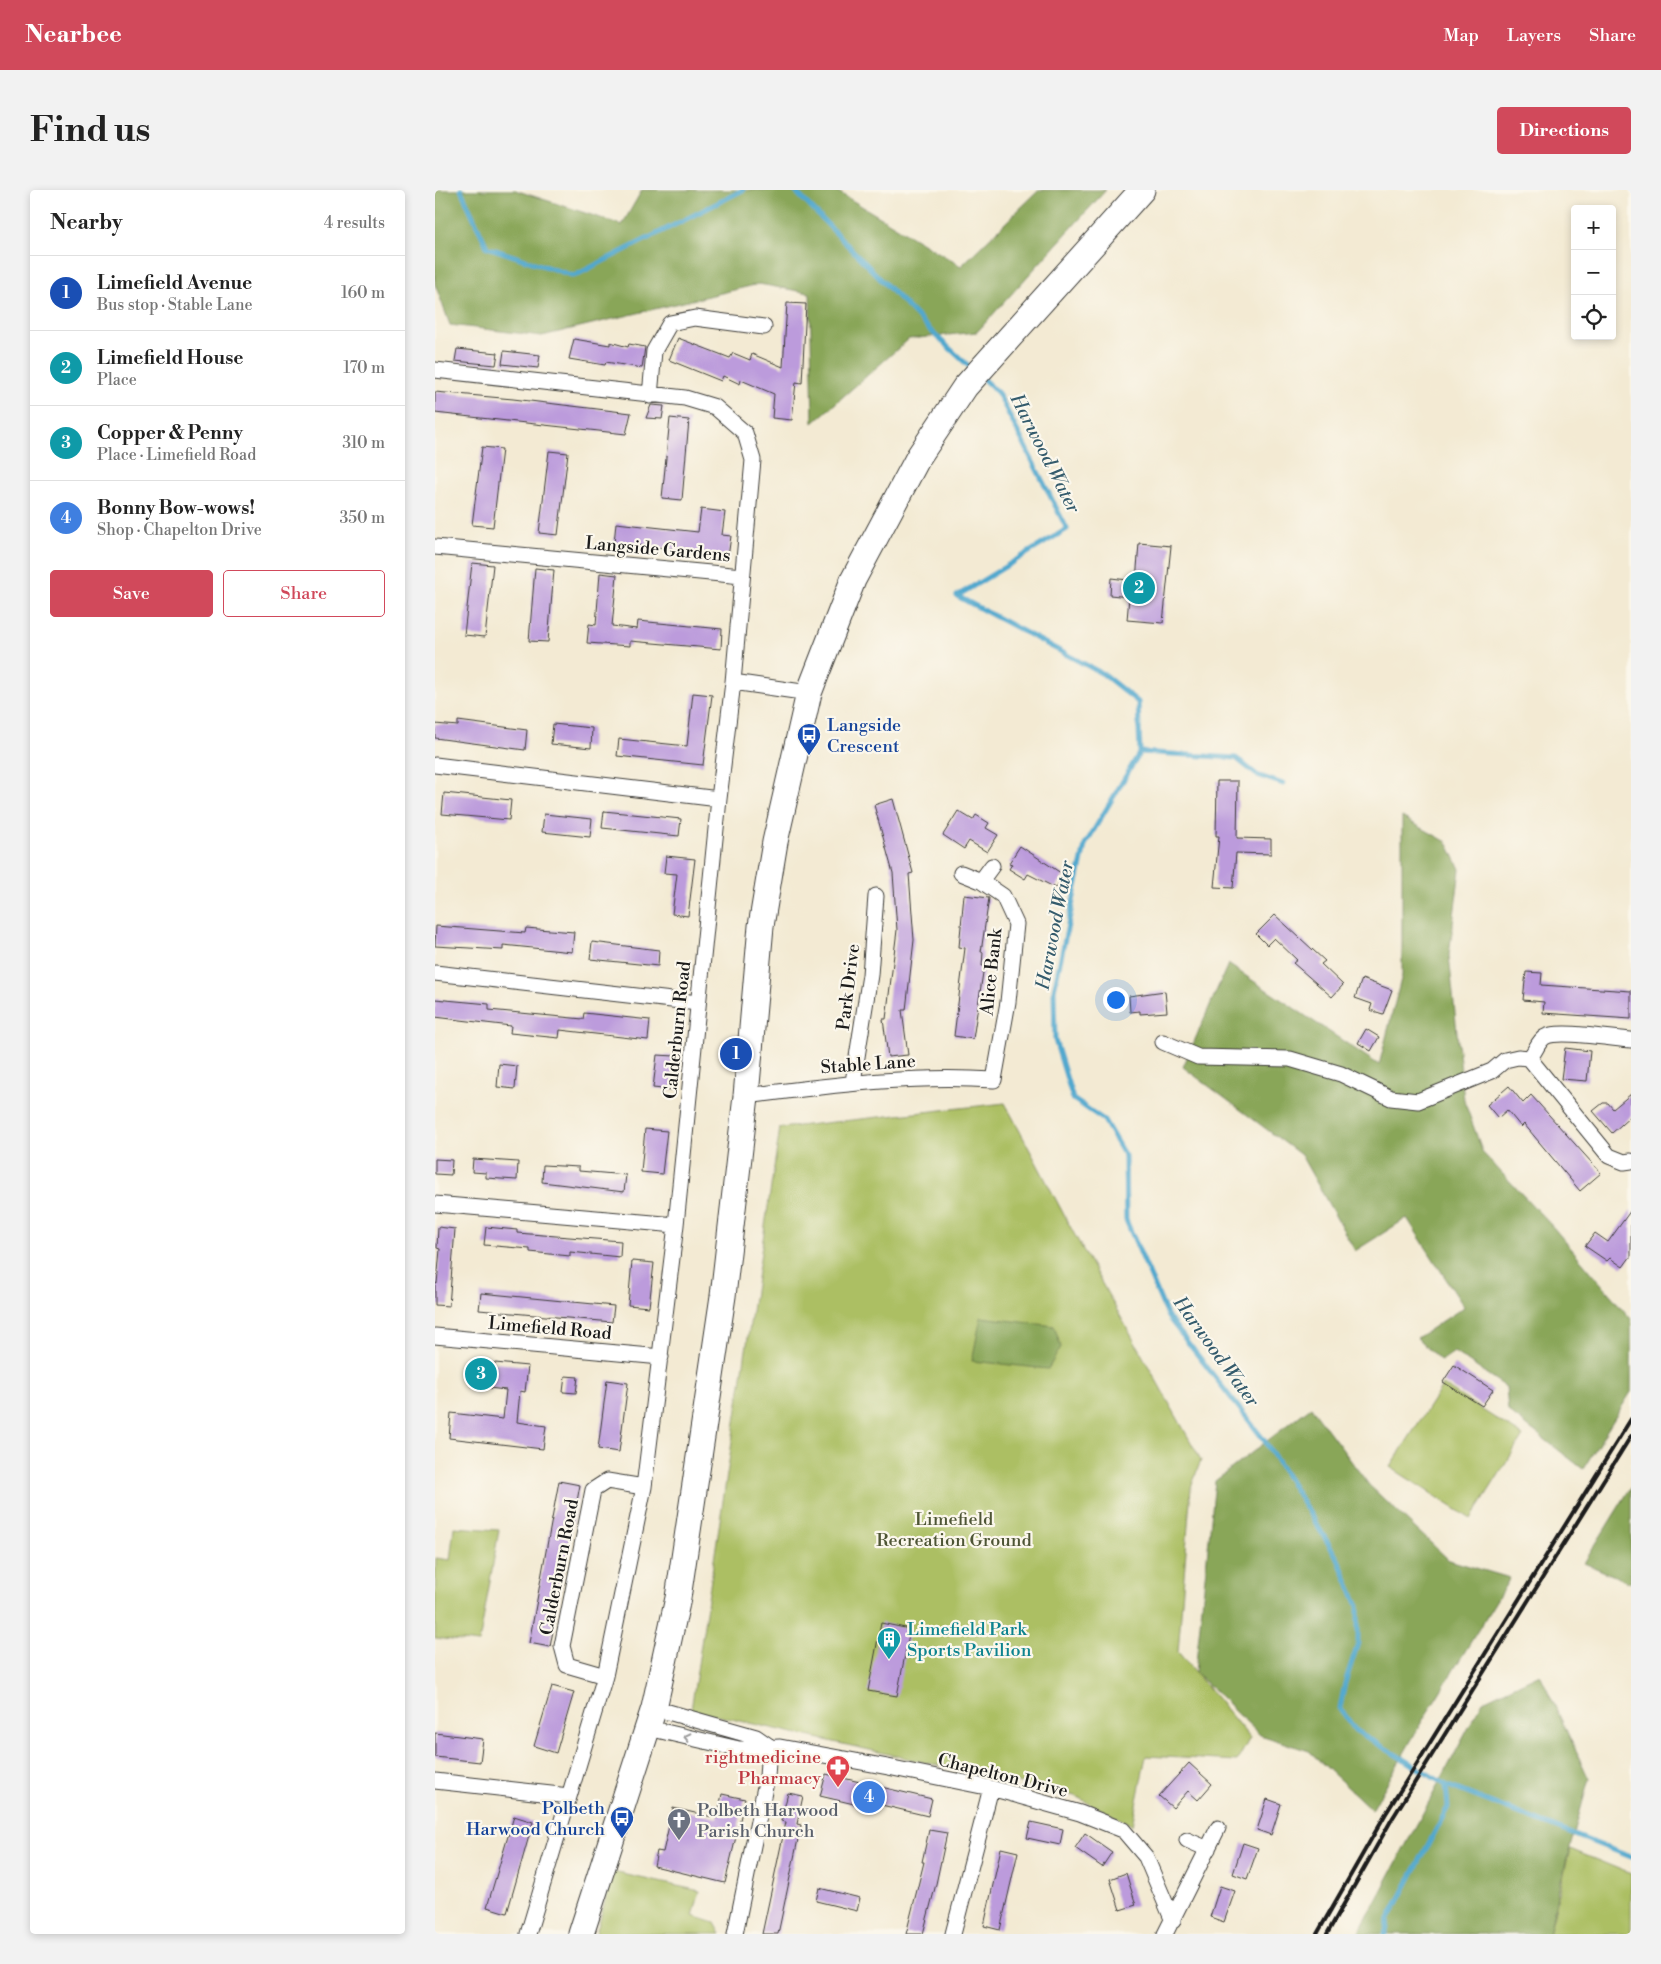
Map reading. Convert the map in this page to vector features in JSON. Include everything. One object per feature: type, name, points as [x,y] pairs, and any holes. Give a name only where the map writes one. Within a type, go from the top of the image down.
[{"type":"main road","points":[[581,1934],[651,1718],[678,1598],[723,1296],[746,1096],[761,926],[777,833],[809,693],[853,580],[919,456],[965,387],[1142,190]]},
{"type":"street","points":[[650,396],[654,351],[670,323],[695,318],[764,327]]},
{"type":"street","name":"Langside Gardens","points":[[435,370],[650,396],[685,398],[715,407],[745,433],[753,460],[742,576],[435,547]]},
{"type":"street","name":"Calderburn Road","points":[[528,1934],[605,1676],[644,1487],[676,1225],[719,800],[733,682],[742,576]]},
{"type":"street","points":[[733,682],[809,693]]},
{"type":"street","points":[[435,765],[719,800]]},
{"type":"street","points":[[981,881],[992,866]]},
{"type":"street","name":"Alice Bank","points":[[961,873],[981,881],[1003,896],[1016,924],[1008,1002],[994,1080]]},
{"type":"street","name":"Park Drive","points":[[853,1082],[870,975],[877,896]]},
{"type":"street","points":[[435,973],[698,1003]]},
{"type":"street","points":[[1163,1042],[1198,1057],[1290,1059],[1341,1074],[1391,1098],[1418,1101],[1492,1071],[1505,1060],[1518,1057],[1529,1058],[1534,1054],[1537,1045],[1546,1036],[1563,1033],[1631,1040]]},
{"type":"street","points":[[1529,1058],[1609,1156],[1624,1162],[1631,1161]]},
{"type":"street","name":"Stable Lane","points":[[746,1096],[853,1082],[951,1078],[994,1080]]},
{"type":"street","points":[[435,1204],[676,1225]]},
{"type":"street","name":"Limefield Road","points":[[435,1336],[661,1357]]},
{"type":"street","name":"Calderburn Road","points":[[605,1676],[567,1665],[562,1646],[591,1499],[593,1490],[607,1481],[644,1487]]},
{"type":"street","name":"Chapelton Drive","points":[[651,1718],[756,1736],[769,1746],[991,1788],[1080,1814],[1123,1830],[1146,1857],[1169,1927]]},
{"type":"street","points":[[735,1934],[767,1777],[769,1746]]},
{"type":"street","points":[[435,1781],[569,1796]]},
{"type":"street","points":[[953,1934],[991,1788]]},
{"type":"street","name":"Chapelton Drive","points":[[1169,1927],[1218,1828]]},
{"type":"street","points":[[1187,1840],[1208,1849]]},
{"type":"green space","points":[[435,190],[515,190],[622,225],[642,190],[835,190],[961,266],[1039,190],[1106,190],[977,332],[909,339],[813,423],[810,293],[759,284],[542,336],[450,325],[435,284]]},
{"type":"green space","points":[[1402,817],[1447,842],[1460,869],[1449,955],[1464,1100],[1483,1153],[1553,1227],[1631,1319],[1631,1392],[1583,1469],[1508,1411],[1506,1387],[1454,1352],[1441,1361],[1417,1338],[1464,1307],[1407,1218],[1355,1251],[1301,1155],[1183,1067],[1228,964],[1379,1065],[1402,975]]},
{"type":"green space","name":"Limefield Recreation Ground","points":[[1005,1103],[1072,1230],[1201,1460],[1191,1487],[1178,1652],[1250,1738],[1237,1761],[1146,1756],[1132,1825],[1075,1796],[691,1710],[780,1128]]},
{"type":"green space","points":[[981,1317],[1054,1326],[1061,1347],[1048,1369],[972,1361]]},
{"type":"green space","points":[[1443,1385],[1523,1436],[1471,1519],[1390,1467]]},
{"type":"green space","points":[[1311,1407],[1369,1485],[1449,1560],[1510,1578],[1421,1723],[1372,1810],[1309,1751],[1260,1735],[1195,1672],[1215,1481]]},
{"type":"green space","points":[[1631,1487],[1631,1583],[1584,1563]]},
{"type":"green space","points":[[454,1527],[499,1530],[479,1643],[435,1638],[436,1558],[450,1560]]},
{"type":"green space","points":[[1540,1674],[1589,1779],[1558,1891],[1549,1934],[1358,1934],[1483,1701]]},
{"type":"green space","points":[[1570,1849],[1631,1874],[1631,1934],[1549,1934]]},
{"type":"green space","points":[[613,1872],[700,1891],[693,1916],[715,1923],[721,1934],[596,1934]]},
{"type":"building","points":[[787,303],[806,304],[802,383],[796,382],[792,420],[772,418],[774,394],[741,380],[740,384],[723,376],[721,381],[669,360],[678,338],[730,358],[733,353],[750,360],[752,354],[783,367]]},
{"type":"building","points":[[574,339],[610,345],[610,342],[628,347],[629,344],[645,347],[642,368],[606,362],[605,365],[569,359]]},
{"type":"building","points":[[457,349],[498,353],[496,365],[455,361]]},
{"type":"building","points":[[504,351],[540,355],[538,368],[502,364]]},
{"type":"building","points":[[435,392],[631,413],[626,434],[435,413]]},
{"type":"building","points":[[651,405],[664,406],[662,419],[646,418]]},
{"type":"building","points":[[670,418],[689,420],[682,500],[662,498]]},
{"type":"building","points":[[482,447],[502,449],[493,527],[472,525]]},
{"type":"building","points":[[549,451],[568,453],[558,535],[539,533]]},
{"type":"building","points":[[701,509],[725,512],[722,535],[731,536],[728,557],[685,553],[685,550],[614,543],[616,523],[698,532]]},
{"type":"building","points":[[1139,543],[1171,546],[1163,623],[1127,620],[1129,597],[1110,595],[1111,578],[1136,581]]},
{"type":"building","points":[[472,563],[493,565],[485,637],[464,635]]},
{"type":"building","points":[[535,568],[554,570],[548,642],[529,641]]},
{"type":"building","points":[[600,573],[617,575],[612,626],[637,629],[638,621],[722,629],[721,649],[630,641],[630,646],[587,643],[589,624],[596,625]]},
{"type":"building","points":[[693,693],[712,695],[703,765],[617,756],[619,739],[687,746]]},
{"type":"building","points":[[458,721],[527,730],[525,750],[435,738],[435,724],[458,726]]},
{"type":"building","points":[[553,724],[592,728],[591,748],[551,744]]},
{"type":"building","points":[[1217,781],[1238,781],[1237,838],[1271,839],[1271,854],[1236,853],[1233,888],[1214,887],[1219,836],[1216,836]]},
{"type":"building","points":[[444,793],[511,800],[509,820],[442,814]]},
{"type":"building","points":[[893,799],[913,873],[909,874],[914,940],[906,1010],[902,1010],[908,1055],[888,1057],[883,1019],[886,1019],[897,930],[893,873],[874,805]]},
{"type":"building","points":[[604,811],[681,819],[679,836],[602,828]]},
{"type":"building","points":[[958,811],[973,820],[976,815],[989,823],[986,828],[998,835],[987,852],[969,841],[964,849],[943,835]]},
{"type":"building","points":[[544,814],[592,819],[590,837],[542,832]]},
{"type":"building","points":[[1020,846],[1064,875],[1056,888],[1028,874],[1025,879],[1009,869],[1012,864],[1009,863]]},
{"type":"building","points":[[666,856],[695,859],[688,916],[672,914],[677,874],[664,873]]},
{"type":"building","points":[[964,895],[989,898],[981,952],[983,952],[982,966],[984,966],[973,1039],[954,1036],[965,948],[959,947]]},
{"type":"building","points":[[1275,915],[1325,961],[1321,964],[1343,985],[1332,997],[1293,963],[1297,960],[1274,938],[1267,945],[1256,934]]},
{"type":"building","points":[[436,926],[525,933],[526,928],[574,932],[572,952],[503,945],[503,950],[435,946]]},
{"type":"building","points":[[592,942],[659,950],[658,966],[590,959]]},
{"type":"building","points":[[1526,972],[1542,973],[1541,985],[1631,991],[1631,1019],[1543,1013],[1544,1002],[1523,1000]]},
{"type":"building","points":[[1362,979],[1392,990],[1383,1014],[1370,1010],[1372,1004],[1355,998]]},
{"type":"building","points":[[1165,991],[1167,1012],[1140,1014],[1140,1011],[1130,1012],[1129,996]]},
{"type":"building","points":[[435,999],[489,1004],[489,1010],[583,1019],[584,1013],[650,1020],[648,1040],[560,1030],[559,1038],[510,1033],[511,1026],[435,1017]]},
{"type":"building","points":[[1366,1029],[1379,1037],[1371,1051],[1358,1043]]},
{"type":"building","points":[[1565,1048],[1590,1051],[1587,1081],[1561,1079]]},
{"type":"building","points":[[657,1055],[675,1056],[672,1090],[653,1088]]},
{"type":"building","points":[[499,1064],[517,1066],[515,1089],[497,1087]]},
{"type":"building","points":[[1509,1086],[1523,1103],[1531,1095],[1601,1173],[1580,1191],[1524,1124],[1521,1127],[1507,1110],[1498,1118],[1487,1105]]},
{"type":"building","points":[[1631,1094],[1631,1116],[1612,1133],[1593,1111],[1603,1103],[1608,1103],[1613,1109]]},
{"type":"building","points":[[645,1129],[667,1131],[662,1174],[641,1172]]},
{"type":"building","points":[[435,1159],[452,1160],[451,1175],[435,1174]]},
{"type":"building","points":[[473,1159],[518,1162],[517,1180],[486,1178],[486,1173],[472,1172]]},
{"type":"building","points":[[543,1165],[579,1167],[579,1171],[626,1175],[624,1192],[542,1182]]},
{"type":"building","points":[[1631,1210],[1631,1256],[1623,1267],[1610,1258],[1607,1261],[1585,1246],[1595,1233],[1608,1242]]},
{"type":"building","points":[[438,1227],[455,1229],[449,1306],[435,1305],[435,1283],[437,1284],[440,1249],[437,1248]]},
{"type":"building","points":[[486,1227],[517,1230],[517,1233],[621,1241],[620,1257],[570,1252],[570,1256],[530,1252],[530,1249],[484,1245]]},
{"type":"building","points":[[632,1261],[654,1263],[649,1307],[628,1305]]},
{"type":"building","points":[[481,1293],[614,1306],[612,1322],[479,1310]]},
{"type":"building","points":[[473,1361],[528,1366],[525,1392],[520,1391],[517,1422],[546,1426],[543,1449],[449,1438],[451,1413],[503,1419],[506,1390],[471,1386]]},
{"type":"building","points":[[1454,1365],[1493,1390],[1482,1406],[1443,1382]]},
{"type":"building","points":[[565,1376],[578,1377],[576,1393],[563,1392]]},
{"type":"building","points":[[607,1380],[628,1383],[619,1452],[598,1449]]},
{"type":"building","points":[[559,1481],[580,1485],[550,1647],[529,1643]]},
{"type":"building","name":"Limefield Park Sports Pavilion","points":[[881,1623],[910,1629],[897,1696],[868,1691]]},
{"type":"building","points":[[552,1686],[574,1692],[556,1753],[534,1746]]},
{"type":"building","points":[[435,1733],[483,1739],[480,1762],[435,1757]]},
{"type":"building","points":[[1189,1763],[1212,1784],[1198,1800],[1188,1791],[1173,1808],[1159,1796]]},
{"type":"building","points":[[826,1774],[932,1799],[928,1816],[873,1803],[871,1808],[820,1796]]},
{"type":"building","points":[[788,1793],[803,1796],[797,1824],[801,1825],[778,1934],[762,1934],[786,1822],[781,1821]]},
{"type":"building","name":"Polbeth Harwood Parish Church","points":[[722,1794],[745,1799],[725,1883],[654,1866],[657,1851],[663,1852],[673,1808],[717,1818]]},
{"type":"building","points":[[1267,1799],[1281,1804],[1271,1835],[1257,1830]]},
{"type":"building","points":[[514,1816],[533,1822],[507,1913],[487,1907]]},
{"type":"building","points":[[1031,1822],[1063,1829],[1060,1845],[1027,1838]]},
{"type":"building","points":[[929,1830],[947,1833],[936,1884],[923,1934],[906,1934],[924,1862],[922,1862]]},
{"type":"building","points":[[1085,1833],[1112,1852],[1102,1867],[1075,1848]]},
{"type":"building","points":[[1243,1843],[1258,1848],[1247,1879],[1233,1874]]},
{"type":"building","points":[[1001,1848],[1018,1852],[1000,1930],[984,1926]]},
{"type":"building","points":[[1126,1873],[1136,1905],[1120,1910],[1110,1879]]},
{"type":"building","points":[[1220,1886],[1235,1891],[1224,1922],[1210,1917]]},
{"type":"building","points":[[819,1888],[860,1898],[857,1911],[816,1901]]},
{"type":"waterway","name":"Harwood Water","points":[[461,190],[487,247],[574,276],[743,190]]},
{"type":"waterway","name":"Harwood Water","points":[[794,190],[931,331],[973,370]]},
{"type":"waterway","name":"Harwood Water","points":[[983,379],[998,393],[1067,529],[957,596],[1103,674],[1138,702],[1140,752],[1085,845],[1054,990],[1055,1040],[1073,1099],[1104,1120],[1125,1156],[1126,1220],[1168,1317],[1264,1440],[1338,1559],[1358,1606],[1358,1643],[1345,1683],[1340,1708],[1355,1730],[1446,1785],[1448,1807],[1389,1919],[1385,1934]]},
{"type":"waterway","points":[[1140,752],[1236,758],[1257,775],[1283,784]]},
{"type":"waterway","points":[[1446,1785],[1631,1857]]},
{"type":"railway","points":[[1317,1934],[1385,1815],[1631,1419]]},
{"type":"railway","points":[[1327,1934],[1392,1819],[1631,1436]]},
{"type":"place","name":"Limefield House","points":[[1139,588]]},
{"type":"place","name":"Langside Crescent","points":[[809,756]]},
{"type":"place","name":"Limefield Avenue","points":[[736,1054]]},
{"type":"place","name":"Copper & Penny","points":[[481,1374]]},
{"type":"place","name":"Limefield Park Sports Pavilion","points":[[889,1660]]},
{"type":"place","name":"rightmedicine Pharmacy","points":[[838,1788]]},
{"type":"place","name":"Bonny Bow-wows!","points":[[869,1797]]},
{"type":"place","name":"Polbeth Harwood Church","points":[[622,1839]]},
{"type":"place","name":"Polbeth Harwood Parish Church","points":[[679,1841]]}]
